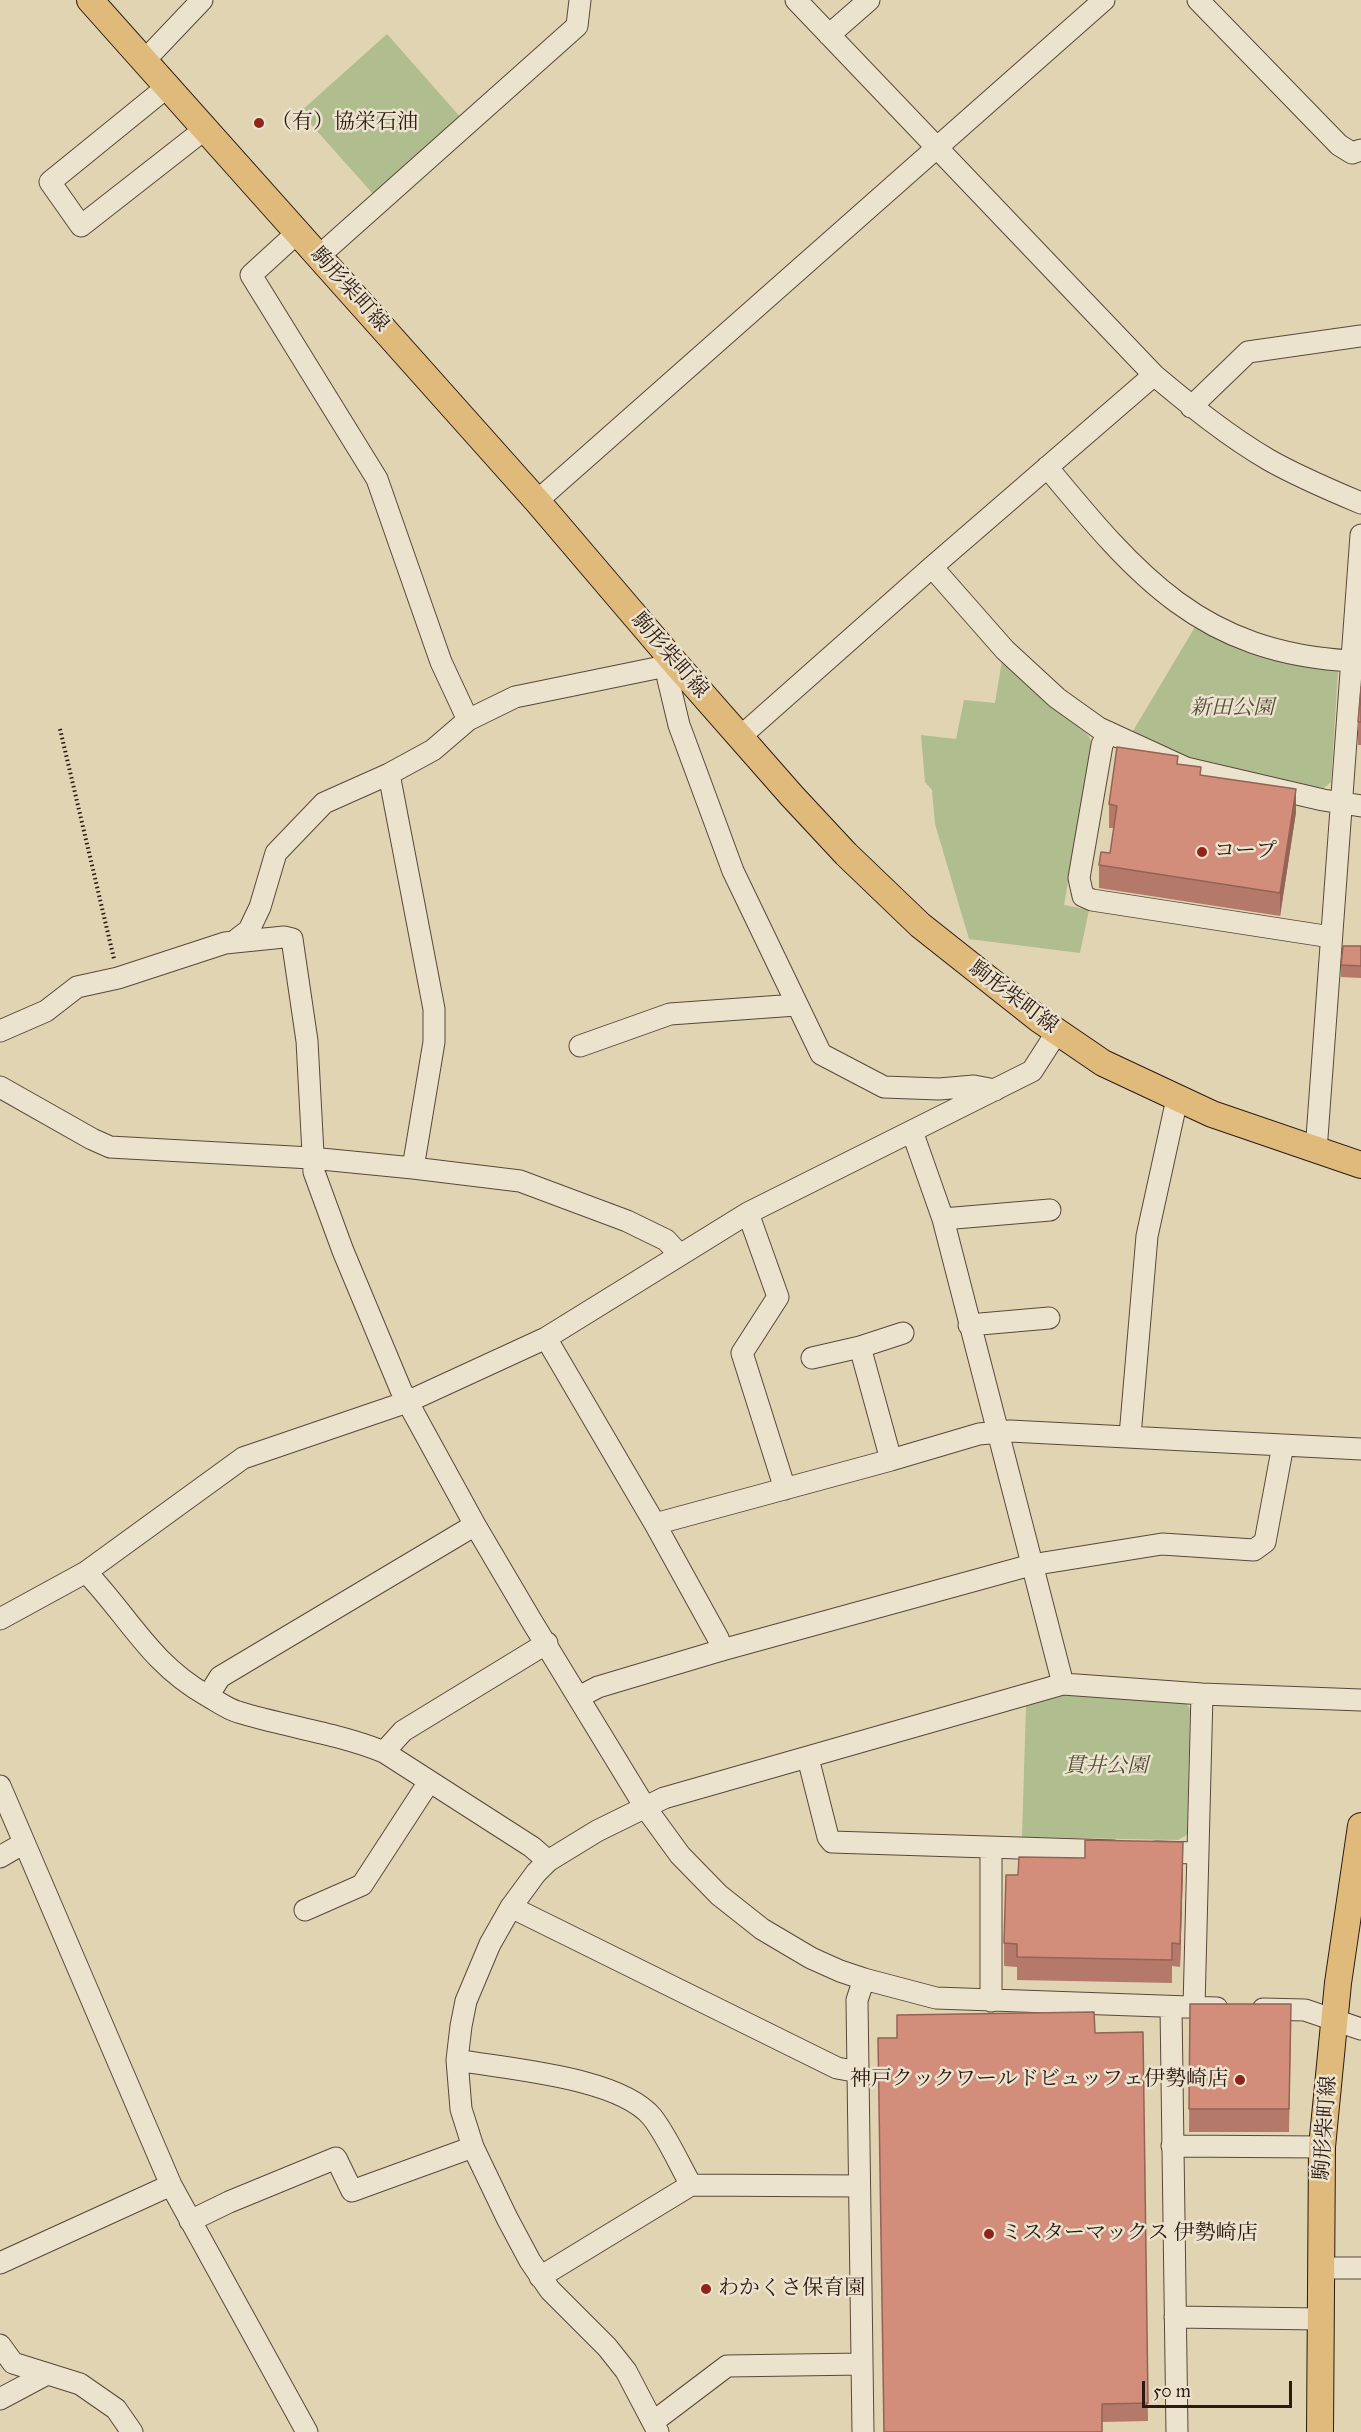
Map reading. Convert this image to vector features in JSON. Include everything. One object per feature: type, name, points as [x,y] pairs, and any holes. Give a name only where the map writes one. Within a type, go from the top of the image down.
[{"type":"main road","name":"駒形柴町線","points":[[90,0],[537,501],[792,796],[882,890],[920,925],[980,974],[1057,1032],[1103,1063],[1212,1114],[1361,1165]]},
{"type":"main road","name":"駒形柴町線","points":[[1320,2432],[1322,2147],[1335,2020],[1361,1826]]},
{"type":"street","points":[[144,62],[202,0]]},
{"type":"street","points":[[319,256],[577,26],[580,0]]},
{"type":"street","points":[[796,0],[1154,375],[1191,406],[1269,459],[1313,483],[1361,503]]},
{"type":"street","points":[[829,35],[869,0]]},
{"type":"street","points":[[537,501],[1104,0]]},
{"type":"street","points":[[1198,0],[1339,145],[1352,153],[1361,150]]},
{"type":"street","points":[[167,87],[50,182],[81,226],[205,129]]},
{"type":"street","points":[[298,232],[251,275],[376,479],[441,662],[468,720]]},
{"type":"street","points":[[1191,406],[1248,352],[1361,336]]},
{"type":"street","points":[[740,737],[1154,375]]},
{"type":"street","points":[[1047,467],[1109,540],[1142,574],[1160,590],[1207,622],[1254,644],[1288,652],[1352,661]]},
{"type":"street","points":[[1316,1151],[1331,937],[1351,804],[1352,661],[1361,535]]},
{"type":"street","points":[[932,567],[1005,650],[1057,698],[1108,732],[1186,768],[1351,804]]},
{"type":"street","points":[[236,940],[249,930],[260,907],[276,853],[324,803],[389,774],[433,750],[468,720],[515,697],[676,664]]},
{"type":"street","points":[[676,664],[668,679],[679,725],[733,871],[821,1054],[884,1087],[939,1089],[974,1086],[995,1090]]},
{"type":"street","points":[[1108,732],[1102,745],[1079,878],[1083,896],[1092,900],[1331,937]]},
{"type":"street","points":[[389,774],[434,1009],[434,1042],[413,1168]]},
{"type":"street","points":[[0,1030],[46,1011],[77,987],[118,978],[236,940],[284,937],[292,939],[307,1041],[314,1172],[343,1251],[406,1402],[475,1525],[657,1827],[693,1870],[740,1912],[783,1942],[840,1971],[936,1998],[1305,2010],[1361,2029]]},
{"type":"street","points":[[580,1046],[670,1014],[796,1005]]},
{"type":"street","points":[[0,1619],[86,1572],[243,1458],[406,1402],[546,1338],[748,1213],[1032,1071],[1057,1032]]},
{"type":"street","points":[[0,1087],[92,1139],[110,1146],[312,1158],[520,1181],[627,1221],[666,1240],[680,1255]]},
{"type":"street","points":[[1130,1436],[1147,1236],[1177,1099]]},
{"type":"street","points":[[912,1131],[943,1219],[1063,1684]]},
{"type":"street","points":[[943,1219],[1050,1210]]},
{"type":"street","points":[[748,1213],[778,1297],[742,1353],[784,1489]]},
{"type":"street","points":[[969,1325],[1049,1318]]},
{"type":"street","points":[[812,1358],[860,1347],[903,1333]]},
{"type":"street","points":[[546,1338],[655,1524],[718,1638],[722,1650]]},
{"type":"street","points":[[860,1347],[891,1460]]},
{"type":"street","points":[[655,1524],[979,1434],[997,1432],[1130,1436],[1361,1449]]},
{"type":"street","points":[[579,1697],[598,1687],[722,1650],[1031,1565],[1161,1544],[1254,1550],[1264,1542],[1283,1445]]},
{"type":"street","points":[[208,1696],[220,1677],[475,1525]]},
{"type":"street","points":[[86,1572],[154,1655],[176,1676],[237,1712],[359,1742],[384,1752],[532,1847],[548,1861]]},
{"type":"street","points":[[384,1752],[403,1731],[547,1643]]},
{"type":"street","points":[[862,2364],[727,2366],[655,2427],[626,2371],[607,2347],[540,2277],[507,2218],[473,2146],[461,2109],[457,2060],[460,2026],[474,1980],[490,1944],[511,1907],[536,1873],[548,1861],[597,1831],[663,1798],[1063,1684],[1202,1694],[1361,1700]]},
{"type":"street","points":[[1194,2007],[1202,1694]]},
{"type":"street","points":[[808,1758],[828,1837],[832,1842],[1198,1853]]},
{"type":"street","points":[[305,1910],[362,1885],[429,1782]]},
{"type":"street","points":[[0,1786],[171,2185],[307,2432]]},
{"type":"street","points":[[0,1857],[24,1843]]},
{"type":"street","points":[[991,1848],[991,2001]]},
{"type":"street","points":[[511,1907],[837,2068],[859,2072]]},
{"type":"street","points":[[863,2432],[857,2000],[864,1979]]},
{"type":"street","points":[[1171,2007],[1177,2432]]},
{"type":"street","points":[[457,2060],[578,2081],[630,2099],[652,2117],[691,2185]]},
{"type":"street","points":[[190,2221],[229,2202],[336,2158],[352,2191],[473,2146]]},
{"type":"street","points":[[1172,2146],[1322,2147]]},
{"type":"street","points":[[0,2263],[171,2185]]},
{"type":"street","points":[[540,2277],[691,2185],[858,2186]]},
{"type":"street","points":[[1320,2268],[1361,2268]]},
{"type":"street","points":[[1175,2317],[1319,2319]]},
{"type":"street","points":[[0,2345],[12,2363],[80,2384],[116,2409],[132,2432]]},
{"type":"street","points":[[0,2399],[45,2375]]},
{"type":"path","points":[[60,729],[118,978]]},
{"type":"green space","points":[[387,34],[462,119],[374,195],[300,112]]},
{"type":"green space","name":"新田公園","points":[[1195,627],[1231,643],[1334,666],[1338,672],[1331,782],[1324,788],[1217,770],[1130,736]]},
{"type":"green space","points":[[1002,661],[1040,697],[1088,735],[1092,742],[1064,905],[1089,910],[1080,953],[969,939],[935,824],[932,790],[925,782],[921,735],[956,739],[964,700],[995,703]]},
{"type":"green space","name":"貫井公園","points":[[1067,1694],[1184,1700],[1190,1709],[1187,1835],[1178,1840],[1022,1837],[1026,1706]]},
{"type":"building","points":[[1361,687],[1361,722],[1358,722]]},
{"type":"building","name":"コープ","points":[[1117,747],[1178,756],[1177,764],[1201,767],[1200,775],[1296,789],[1280,893],[1099,865],[1101,852],[1110,853],[1117,806],[1109,804]]},
{"type":"building","points":[[1343,946],[1361,946],[1361,966],[1341,965]]},
{"type":"building","points":[[1085,1840],[1183,1842],[1180,1944],[1172,1943],[1172,1960],[1017,1957],[1017,1944],[1004,1943],[1006,1875],[1018,1875],[1019,1857],[1085,1858]]},
{"type":"building","name":"神戸クックワールドビュッフェ伊勢崎店","points":[[1190,2004],[1291,2004],[1289,2109],[1189,2109]]},
{"type":"building","points":[[1094,2012],[1095,2033],[1143,2032],[1148,2403],[1102,2404],[1102,2432],[884,2432],[878,2038],[897,2038],[897,2015]]},
{"type":"place","name":"（有）協栄石油","points":[[259,123]]},
{"type":"place","name":"コープ","points":[[1202,852]]},
{"type":"place","name":"神戸クックワールドビュッフェ伊勢崎店","points":[[1240,2080]]},
{"type":"place","name":"ミスターマックス 伊勢崎店","points":[[989,2234]]},
{"type":"place","name":"わかくさ保育園","points":[[706,2289]]}]
